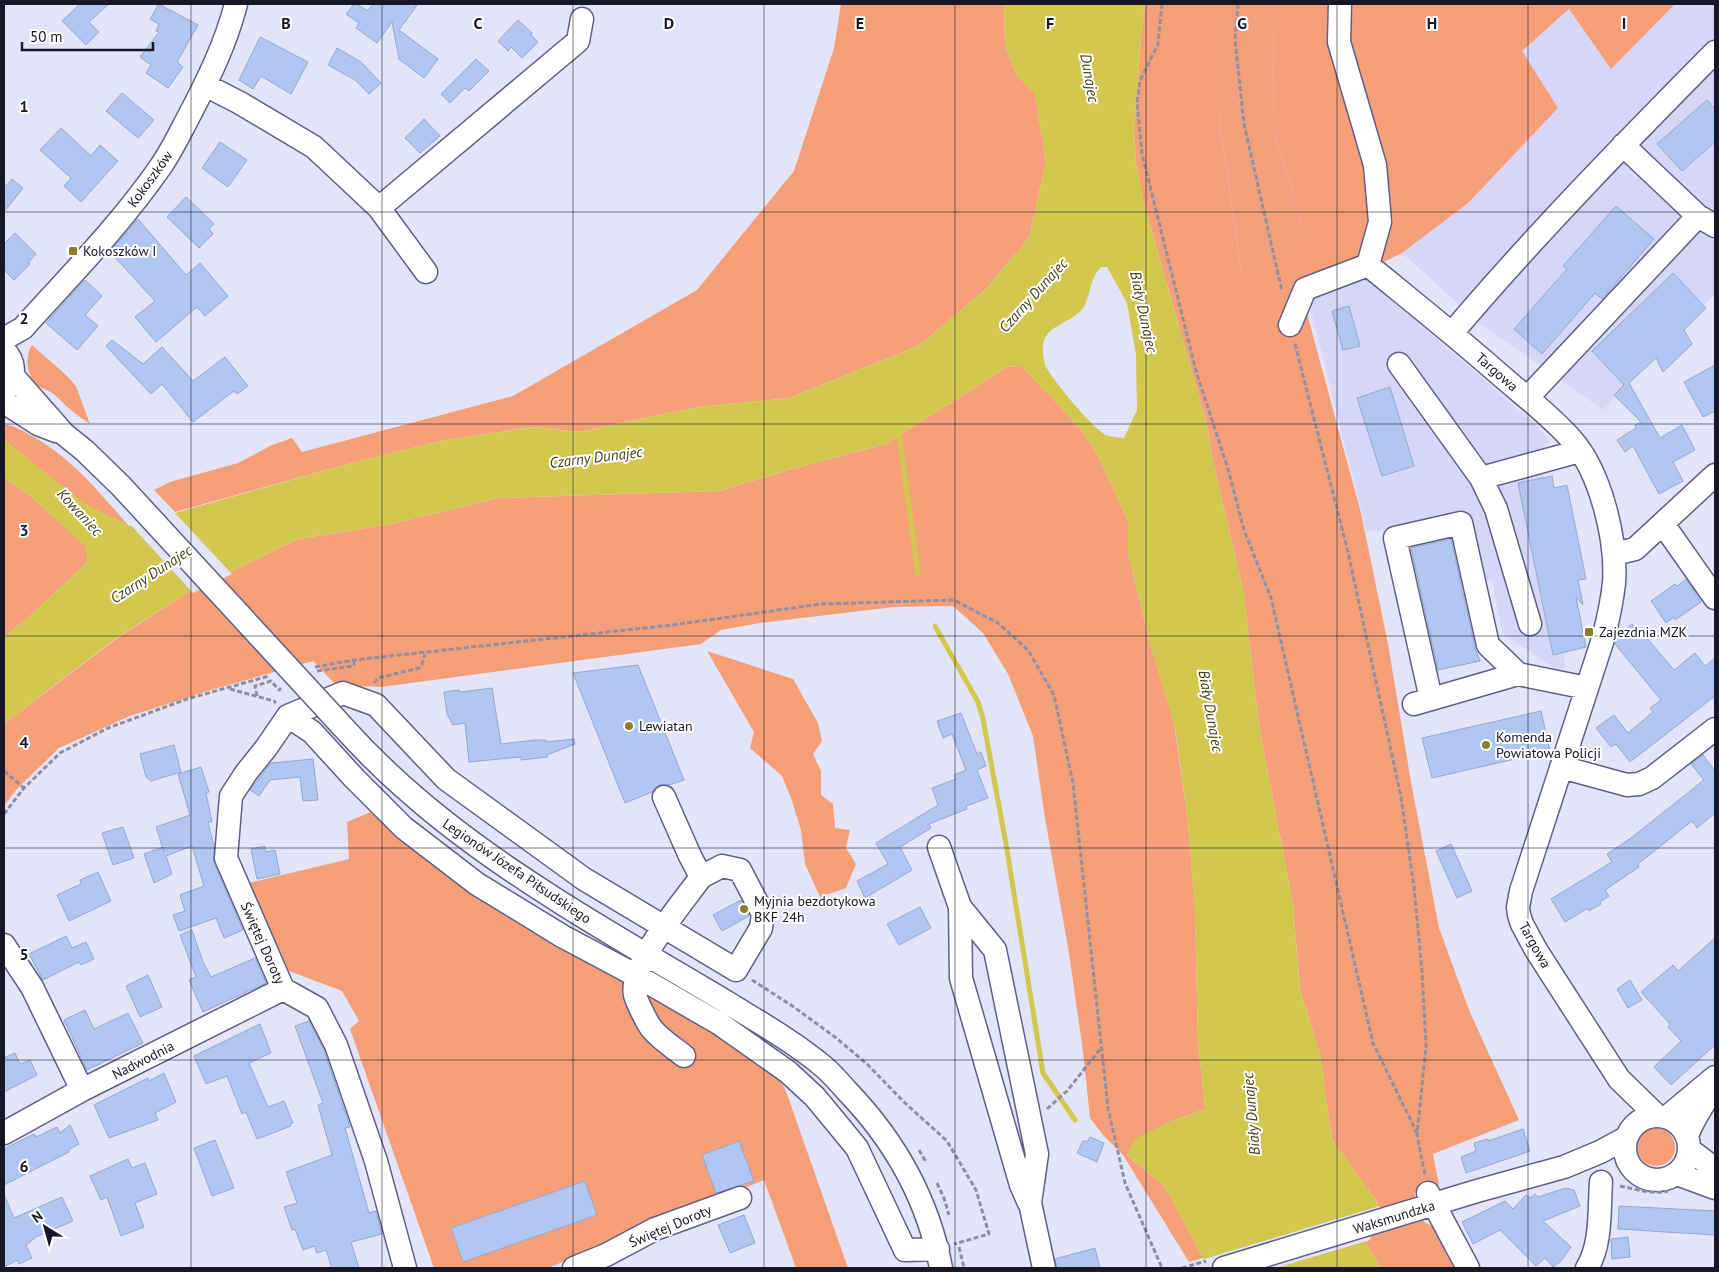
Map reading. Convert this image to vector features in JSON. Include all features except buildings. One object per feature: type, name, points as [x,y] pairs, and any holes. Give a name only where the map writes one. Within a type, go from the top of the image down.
[{"type":"street","name":"Kokoszków","points":[[4,339],[23,328],[122,217],[160,168],[205,85],[222,46],[236,4]]},
{"type":"street","points":[[1290,325],[1305,289],[1368,264],[1380,222],[1375,165],[1339,42],[1340,4]]},
{"type":"street","points":[[379,208],[578,41],[582,19]]},
{"type":"street","points":[[1452,333],[1488,290],[1623,145],[1715,52]]},
{"type":"street","points":[[205,85],[240,103],[314,147],[379,208],[426,272]]},
{"type":"street","points":[[1527,398],[1707,221],[1623,145]]},
{"type":"street","name":"Targowa","points":[[1368,264],[1452,333],[1562,430],[1580,452],[1599,490],[1608,521],[1614,554],[1614,582],[1611,606],[1603,639],[1521,891],[1518,907],[1522,924],[1536,950],[1619,1078],[1629,1108],[1629,1133]]},
{"type":"street","name":"Kokoszków","points":[[8,370],[20,344],[23,328]]},
{"type":"street","points":[[1399,364],[1481,478],[1496,509],[1530,624]]},
{"type":"street","name":"Legionów Józefa Piłsudskiego","points":[[8,370],[64,434],[85,451],[121,486],[343,727],[399,784],[451,828],[553,898],[774,1031],[825,1067],[859,1103],[891,1146],[920,1195],[940,1259]]},
{"type":"street","name":"Legionów Józefa Piłsudskiego","points":[[4,402],[38,424],[64,434]]},
{"type":"street","points":[[1481,478],[1580,452]]},
{"type":"street","points":[[1614,554],[1635,549],[1715,475]]},
{"type":"street","points":[[1518,674],[1488,645],[1461,523],[1396,538],[1423,701],[1518,674],[1587,688]]},
{"type":"street","points":[[1663,524],[1715,598]]},
{"type":"street","points":[[288,716],[343,693],[376,705],[446,779],[584,879],[664,927],[736,970],[761,928],[763,914],[740,870],[722,866],[701,877],[664,927],[646,955],[636,976],[635,994],[652,1029],[684,1056]]},
{"type":"street","points":[[288,716],[312,732],[354,778],[404,828],[476,884],[562,936],[720,1024],[788,1072],[815,1097],[857,1148],[905,1250],[940,1259]]},
{"type":"street","name":"Świętej Doroty","points":[[288,716],[231,796],[226,858],[283,989],[317,1008],[336,1044],[376,1161],[405,1268]]},
{"type":"street","points":[[1561,767],[1627,784],[1639,784],[1652,778],[1715,729]]},
{"type":"street","points":[[664,797],[701,877]]},
{"type":"street","points":[[939,847],[960,906],[961,978],[1020,1185],[1030,1203],[1044,1268]]},
{"type":"street","points":[[960,906],[995,950],[1036,1154],[1030,1203]]},
{"type":"street","points":[[4,944],[32,987],[82,1090]]},
{"type":"street","name":"Nadwodnia","points":[[4,1133],[82,1090],[283,989]]},
{"type":"street","points":[[1715,1077],[1661,1116],[1643,1119],[1629,1133],[1625,1153],[1631,1167],[1640,1176],[1652,1180],[1665,1179],[1715,1188]]},
{"type":"street","name":"Targowa","points":[[1619,1078],[1661,1116]]},
{"type":"street","points":[[1675,1182],[1686,1164],[1693,1119],[1707,1100],[1715,1084]]},
{"type":"street","points":[[1661,1116],[1679,1124],[1689,1143],[1715,1169]]},
{"type":"street","name":"Waksmundzka","points":[[1224,1268],[1399,1216],[1431,1199],[1564,1167],[1600,1152],[1629,1133]]},
{"type":"street","name":"Waksmundzka","points":[[1564,1167],[1631,1167]]},
{"type":"street","points":[[1591,1267],[1598,1234],[1601,1182]]},
{"type":"street","name":"Świętej Doroty","points":[[574,1268],[609,1262],[655,1229],[740,1198]]},
{"type":"street","points":[[1431,1199],[1468,1268]]},
{"type":"path","points":[[1162,4],[1158,44],[1140,81],[1137,102],[1142,154],[1196,370],[1228,469],[1244,530],[1271,598],[1373,1043],[1418,1135],[1431,1199]]},
{"type":"path","points":[[1238,4],[1235,40],[1244,124],[1290,325],[1348,552],[1401,797],[1416,906],[1426,1046],[1418,1135]]},
{"type":"path","points":[[315,667],[354,660],[425,654],[821,604],[954,600],[998,623],[1028,650],[1054,695],[1073,783],[1108,1108],[1125,1183],[1162,1268]]},
{"type":"path","points":[[362,700],[378,678],[419,668],[425,654]]},
{"type":"path","points":[[314,672],[354,666],[354,660]]},
{"type":"path","points":[[4,814],[24,788],[60,753],[108,728],[188,700],[277,674]]},
{"type":"path","points":[[257,696],[255,686],[270,681],[279,690],[282,686]]},
{"type":"path","points":[[229,689],[274,701],[288,716]]},
{"type":"path","points":[[4,771],[24,788]]},
{"type":"path","points":[[736,970],[792,1005],[835,1037],[867,1064],[905,1103],[948,1141],[976,1190],[989,1234],[940,1259]]},
{"type":"path","points":[[1050,1107],[1067,1091],[1101,1048]]},
{"type":"path","points":[[1601,1182],[1661,1193],[1675,1182]]},
{"type":"shaded area","points":[[841,4],[1004,4],[1005,46],[1016,74],[1035,94],[1046,161],[1029,238],[986,289],[920,345],[789,398],[698,407],[578,432],[533,427],[441,441],[355,462],[175,512],[154,490],[170,482],[238,463],[272,445],[292,438],[302,452],[513,396],[697,290],[794,171],[834,48]]},
{"type":"shaded area","points":[[1145,4],[1226,4],[1220,125],[1241,268],[1302,225],[1273,127],[1274,16],[1276,4],[1675,4],[1611,69],[1569,9],[1522,51],[1558,108],[1468,203],[1402,253],[1345,281],[1302,295],[1361,513],[1388,644],[1411,782],[1439,928],[1469,1010],[1519,1120],[1433,1154],[1439,1185],[1414,1193],[1425,1223],[1434,1226],[1460,1268],[1381,1268],[1366,1244],[1378,1203],[1332,1140],[1320,1055],[1300,989],[1293,904],[1259,726],[1244,594],[1214,465],[1205,417],[1143,201],[1136,164],[1134,130]]},
{"type":"shaded area","points":[[1225,4],[1276,4],[1274,16],[1273,127],[1302,225],[1291,257],[1241,268],[1220,125]]},
{"type":"shaded area","points":[[1675,4],[1715,4],[1715,294],[1603,410],[1479,323],[1402,253],[1468,203],[1522,51],[1569,9],[1611,69]]},
{"type":"shaded area","points":[[1364,275],[1539,428],[1551,442],[1536,451],[1544,478],[1518,483],[1553,655],[1564,653],[1565,668],[1557,670],[1502,633],[1492,580],[1479,582],[1466,517],[1367,532],[1307,295]]},
{"type":"shaded area","points":[[32,345],[76,386],[90,424],[68,408],[51,392],[40,387],[32,378],[28,368],[28,356]]},
{"type":"shaded area","points":[[1021,366],[1085,435],[1099,458],[1128,521],[1128,552],[1149,640],[1174,723],[1188,821],[1195,911],[1198,1042],[1205,1109],[1169,1122],[1127,1155],[1165,1187],[1203,1258],[1189,1262],[1123,1155],[1104,1136],[1090,1118],[1069,953],[1045,818],[1033,736],[1008,674],[983,633],[953,606],[894,607],[760,623],[721,630],[701,644],[381,687],[336,685],[313,661],[211,690],[130,716],[59,748],[17,789],[4,806],[4,724],[116,639],[187,593],[298,539],[391,524],[499,498],[719,491],[886,444],[1007,367]]},
{"type":"shaded area","points":[[4,424],[15,427],[47,445],[73,465],[129,526],[84,504],[4,440]]},
{"type":"shaded area","points":[[4,478],[33,498],[86,546],[88,562],[28,618],[4,637]]},
{"type":"shaded area","points":[[707,651],[793,679],[818,723],[822,741],[813,754],[821,771],[821,795],[833,804],[835,828],[850,830],[846,848],[856,864],[846,888],[820,897],[805,864],[801,830],[782,776],[750,748],[754,732]]},
{"type":"shaded area","points":[[373,811],[778,1074],[787,1094],[848,1268],[796,1268],[764,1180],[548,1268],[434,1268],[350,1029],[359,1021],[342,991],[289,971],[245,884],[349,859],[347,822]]},
{"type":"shaded area","points":[[1656,1128],[1670,1133],[1675,1147],[1670,1161],[1656,1166],[1642,1161],[1637,1147],[1642,1133]]},
{"type":"water","points":[[1004,4],[1145,4],[1134,130],[1136,164],[1143,201],[1205,417],[1214,465],[1244,594],[1259,726],[1293,904],[1300,989],[1320,1055],[1332,1140],[1378,1203],[1366,1244],[1381,1268],[1208,1268],[1165,1187],[1127,1155],[1135,1139],[1169,1122],[1205,1109],[1198,1042],[1195,915],[1188,821],[1175,727],[1149,640],[1128,552],[1128,521],[1099,458],[1085,435],[1021,366],[1007,367],[886,444],[719,491],[499,498],[391,524],[298,539],[187,593],[115,639],[4,724],[4,637],[28,618],[88,562],[85,546],[33,498],[4,478],[4,440],[84,503],[129,526],[355,462],[441,441],[533,427],[578,432],[698,407],[789,398],[920,345],[986,289],[1029,238],[1046,161],[1035,95],[1016,74],[1005,46]],"holes":[[[1101,267],[1107,267],[1127,303],[1136,355],[1137,410],[1124,438],[1106,435],[1083,414],[1045,365],[1043,353],[1045,339],[1049,333],[1081,311],[1097,271]]]},
{"type":"pier","points":[[173,511],[232,574],[193,593],[129,523]]},
{"type":"pier","points":[[1380,1206],[1370,1240],[1276,1268],[1206,1268],[1201,1260]]},
{"type":"waterway","points":[[899,432],[918,575]]},
{"type":"waterway","points":[[935,626],[978,702],[983,719],[1006,844],[1043,1073],[1075,1120]]},
{"type":"place","name":"Kokoszków I","points":[[73,251]]},
{"type":"place","name":"Zajezdnia MZK","points":[[1589,632]]},
{"type":"place","name":"Lewiatan","points":[[629,726]]},
{"type":"place","name":"Komenda Powiatowa Policji","points":[[1486,745]]},
{"type":"place","name":"Myjnia bezdotykowa BKF 24h","points":[[744,909]]},
{"type":"water label","name":"Dunajec","points":[[1090,78]]},
{"type":"water label","name":"Czarny Dunajec","points":[[1033,295]]},
{"type":"water label","name":"Biały Dunajec","points":[[1144,312]]},
{"type":"water label","name":"Czarny Dunajec","points":[[596,457]]},
{"type":"water label","name":"Kowaniec","points":[[80,512]]},
{"type":"water label","name":"Czarny Dunajec","points":[[151,574]]},
{"type":"water label","name":"Biały Dunajec","points":[[1211,711]]},
{"type":"water label","name":"Biały Dunajec","points":[[1251,1114]]}]
